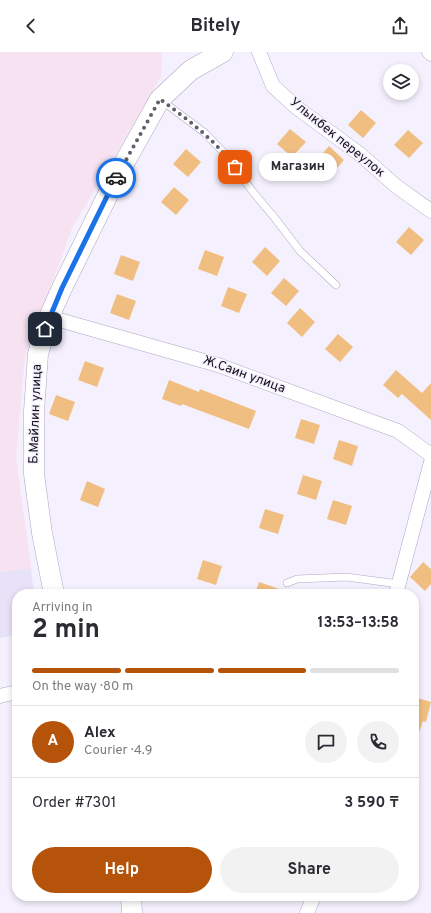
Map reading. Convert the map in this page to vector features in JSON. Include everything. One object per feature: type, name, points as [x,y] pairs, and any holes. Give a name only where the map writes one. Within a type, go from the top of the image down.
[{"type":"street","name":"Б.Майлин улица","points":[[53,589],[42,533],[34,474],[34,412],[38,354],[49,317],[118,174],[160,99],[192,70],[223,52]]},
{"type":"street","name":"Улыкбек переулок","points":[[259,52],[273,86],[296,107],[361,155],[396,186],[431,211]]},
{"type":"street","name":"Ж.Саин улица","points":[[49,317],[218,365],[398,431],[431,455]]},
{"type":"street","points":[[397,589],[431,462]]},
{"type":"street","points":[[0,696],[12,693]]},
{"type":"street","points":[[131,901],[132,913]]},
{"type":"street","points":[[307,913],[312,901]]},
{"type":"lane","points":[[160,99],[205,133],[226,154],[253,192],[300,250],[336,285]]},
{"type":"lane","points":[[287,583],[297,579],[346,577],[397,589]]},
{"type":"shaded area","points":[[0,52],[162,52],[161,77],[72,228],[25,356],[16,457],[31,568],[0,572]]},
{"type":"shaded area","points":[[31,568],[33,589],[12,589],[12,636],[0,638],[0,572]]},
{"type":"building","points":[[361,110],[376,123],[363,138],[348,125]]},
{"type":"building","points":[[290,129],[306,142],[292,157],[277,144]]},
{"type":"building","points":[[408,130],[423,143],[409,158],[394,145]]},
{"type":"building","points":[[329,146],[344,160],[331,175],[316,161]]},
{"type":"building","points":[[186,149],[201,162],[188,177],[173,164]]},
{"type":"building","points":[[174,187],[189,200],[176,215],[161,202]]},
{"type":"building","points":[[409,227],[424,240],[411,255],[396,242]]},
{"type":"building","points":[[265,247],[280,261],[267,276],[252,262]]},
{"type":"building","points":[[205,250],[224,257],[217,276],[198,269]]},
{"type":"building","points":[[121,255],[140,262],[133,281],[114,274]]},
{"type":"building","points":[[284,278],[299,291],[286,306],[271,293]]},
{"type":"building","points":[[228,287],[247,294],[239,313],[221,306]]},
{"type":"building","points":[[117,294],[136,301],[129,320],[110,313]]},
{"type":"building","points":[[300,308],[315,322],[302,337],[287,323]]},
{"type":"building","points":[[338,334],[353,347],[340,362],[325,349]]},
{"type":"building","points":[[85,361],[104,368],[97,387],[78,380]]},
{"type":"building","points":[[396,370],[422,393],[431,383],[431,420],[402,394],[398,398],[383,385]]},
{"type":"building","points":[[169,380],[199,392],[200,389],[256,411],[249,429],[182,404],[181,406],[162,399]]},
{"type":"building","points":[[56,395],[75,402],[68,421],[49,414]]},
{"type":"building","points":[[301,419],[320,425],[314,444],[295,438]]},
{"type":"building","points":[[339,440],[358,446],[352,466],[333,459]]},
{"type":"building","points":[[303,475],[322,481],[316,500],[297,494]]},
{"type":"building","points":[[87,481],[105,489],[98,507],[80,500]]},
{"type":"building","points":[[333,500],[352,506],[346,525],[327,519]]},
{"type":"building","points":[[265,509],[284,515],[278,534],[259,528]]},
{"type":"building","points":[[203,560],[222,566],[216,585],[197,579]]},
{"type":"building","points":[[423,562],[431,569],[431,584],[425,591],[410,577]]},
{"type":"building","points":[[259,582],[279,589],[257,589]]},
{"type":"building","points":[[419,698],[431,702],[426,722],[423,721],[419,732]]},
{"type":"way so far","points":[[116,178],[160,99],[205,133],[226,154],[235,167]]},
{"type":"place","name":"Магазин","points":[[235,167]]},
{"type":"route","points":[[45,329],[62,288],[116,178]]}]
